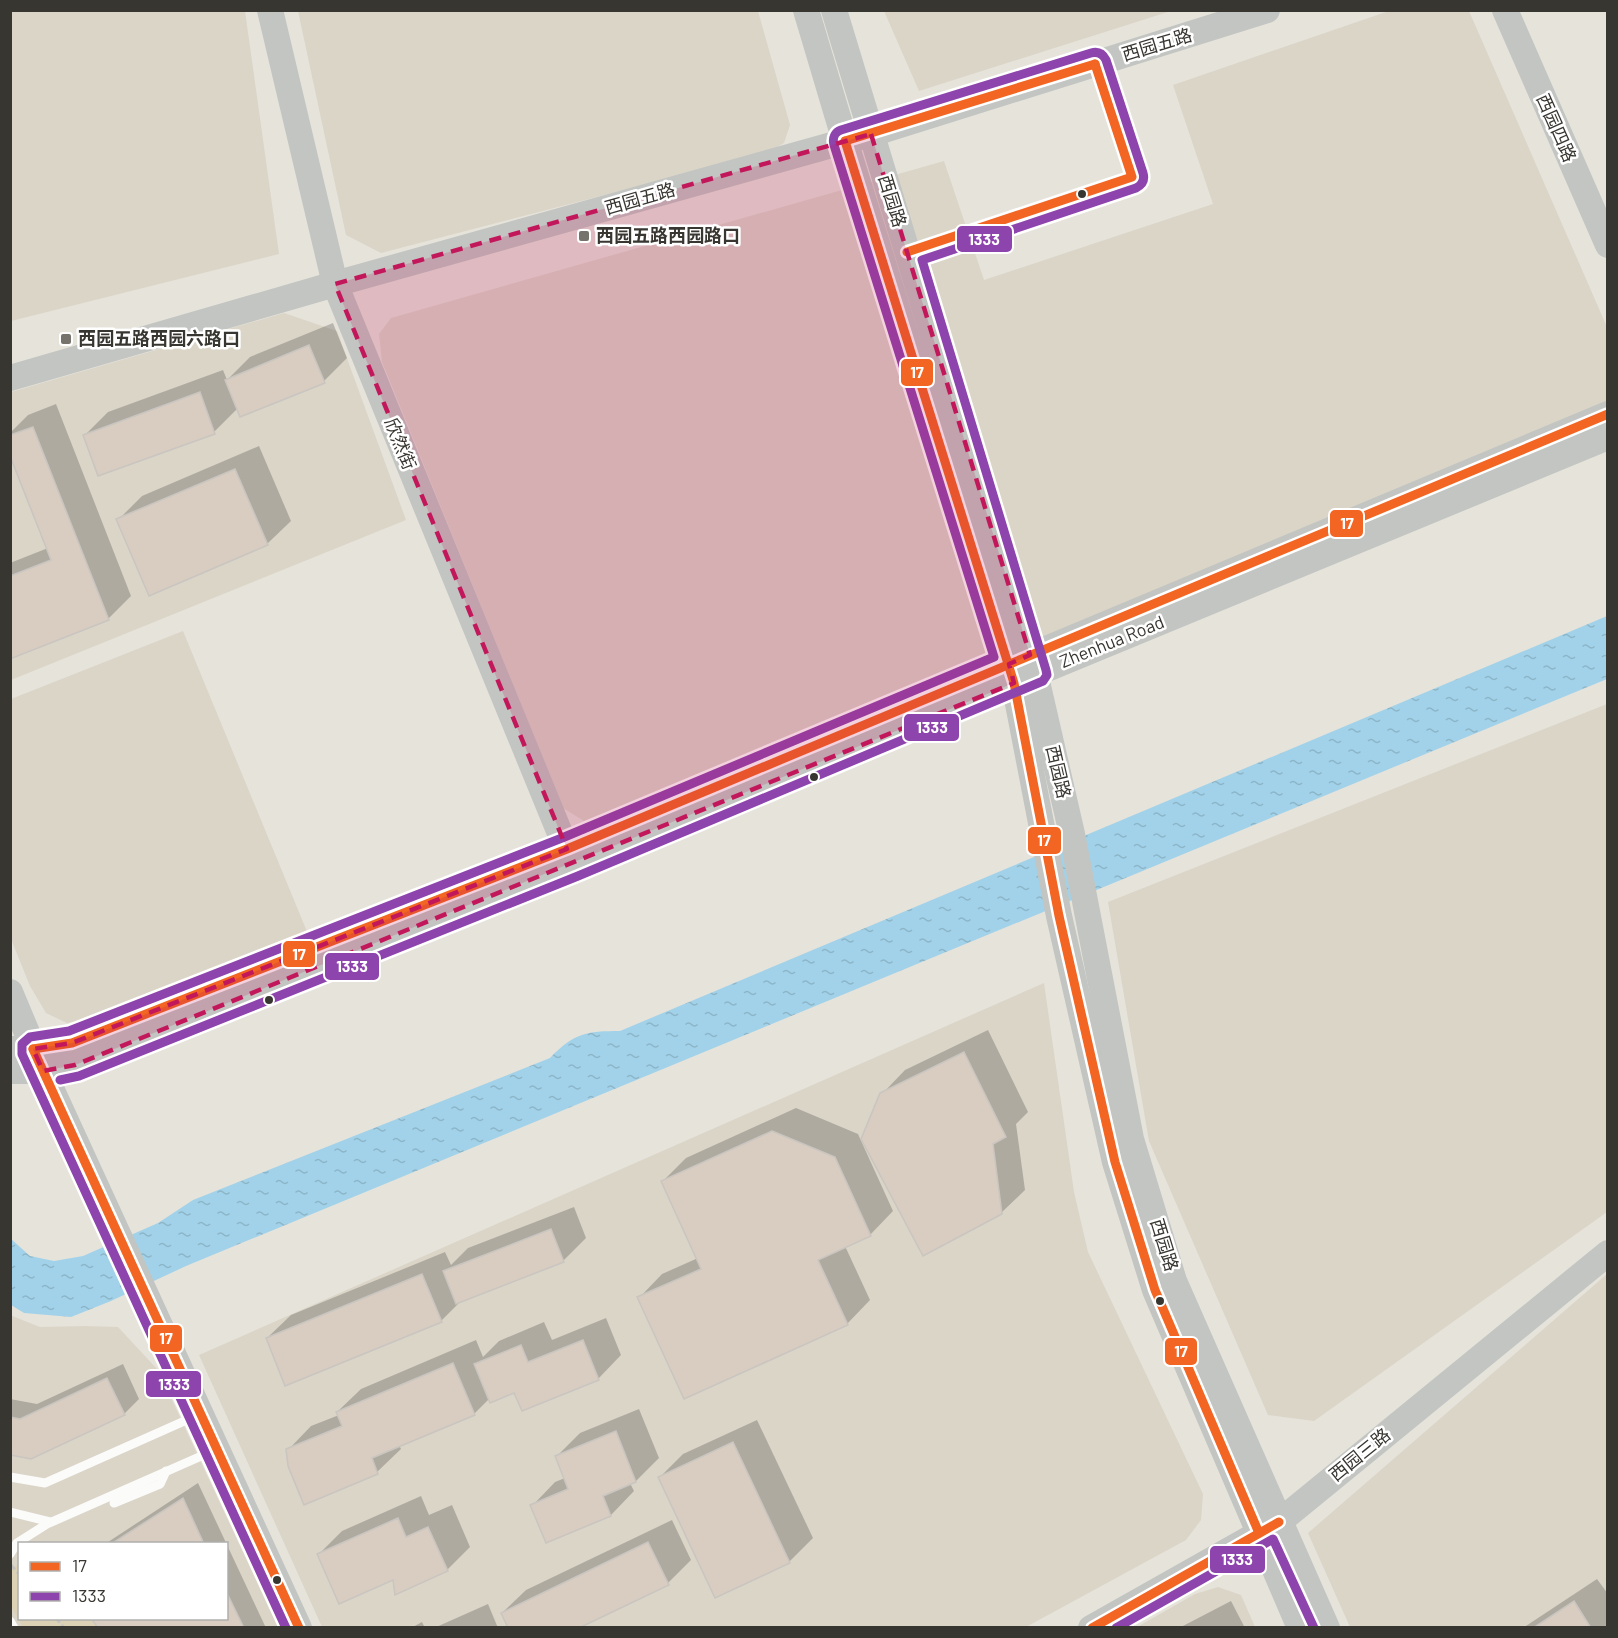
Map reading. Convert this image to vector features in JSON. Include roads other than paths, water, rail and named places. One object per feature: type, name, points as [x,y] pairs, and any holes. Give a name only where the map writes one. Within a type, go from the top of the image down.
[{"type":"main road","name":"欣然街","points":[[270,10],[335,284],[570,857]]},
{"type":"main road","name":"西园路","points":[[806,10],[844,141],[1022,669],[1044,842],[1059,916],[1115,1162],[1155,1290],[1269,1527],[1326,1628]]},
{"type":"main road","name":"西园路","points":[[834,10],[907,252],[1022,669],[1072,834],[1131,1139],[1174,1281],[1269,1527],[1300,1628]]},
{"type":"main road","name":"西园五路","points":[[10,378],[335,284],[871,134],[1267,10]]},
{"type":"main road","name":"西园四路","points":[[1505,10],[1608,245]]},
{"type":"main road","name":"Zhenhua Road","points":[[10,1071],[29,1056],[75,1065],[1022,669],[1608,414]]},
{"type":"main road","name":"Zhenhua Road","points":[[1022,669],[1608,437]]},
{"type":"main road","points":[[10,992],[29,1056],[111,1218],[298,1628]]},
{"type":"main road","name":"西园三路","points":[[1091,1628],[1269,1527],[1608,1252]]},
{"type":"lane","points":[[907,252],[1132,177],[1095,64]]},
{"type":"lane","points":[[10,1477],[45,1483],[200,1414]]},
{"type":"lane","points":[[19,1542],[51,1522],[216,1449]]},
{"type":"lane","points":[[114,1503],[160,1484],[166,1471]]},
{"type":"lane","points":[[10,1512],[51,1522]]},
{"type":"lane","points":[[10,1621],[14,1628]]},
{"type":"water","points":[[1607,616],[1607,679],[186,1266],[71,1317],[24,1313],[11,1305],[10,1238],[30,1256],[54,1261],[83,1256],[158,1223],[193,1200],[550,1058],[566,1043],[581,1035],[620,1031]]},
{"type":"place","name":"西园五路西园路口","points":[[584,236]]},
{"type":"place","name":"西园五路西园六路口","points":[[66,339]]}]
